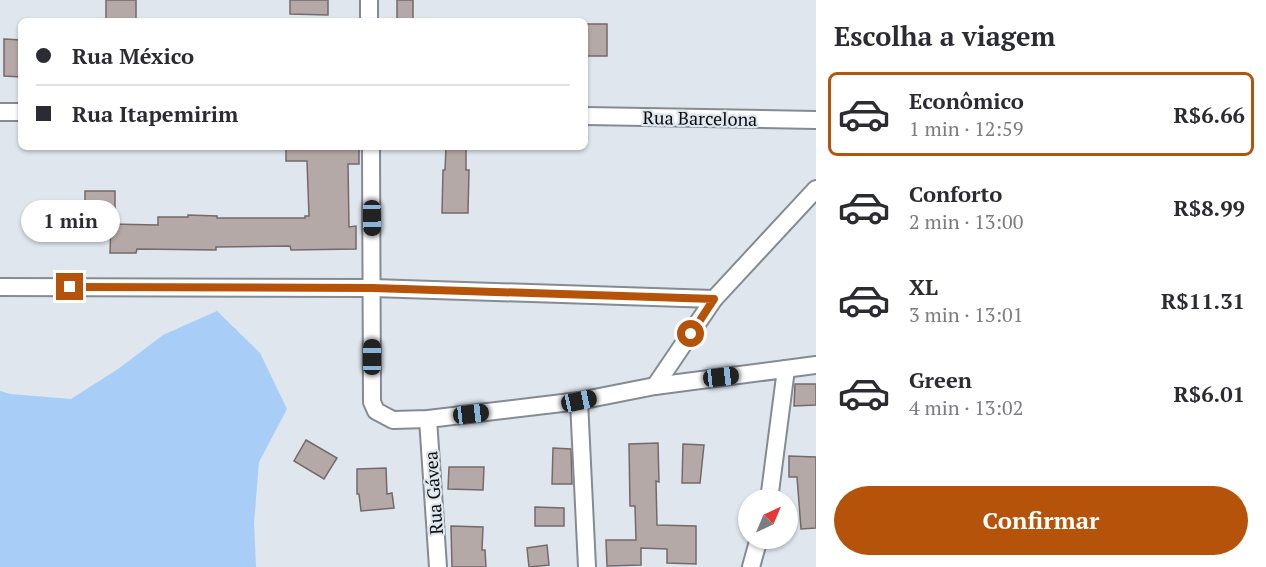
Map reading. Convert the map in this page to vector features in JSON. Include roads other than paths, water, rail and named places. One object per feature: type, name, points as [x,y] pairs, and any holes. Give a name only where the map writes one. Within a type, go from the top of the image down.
[{"type":"street","points":[[369,0],[369,18]]},
{"type":"street","points":[[0,112],[18,112]]},
{"type":"street","name":"Rua Barcelona","points":[[588,116],[816,120]]},
{"type":"street","points":[[371,150],[372,402],[376,411],[393,420],[428,419],[579,401],[655,386],[816,365]]},
{"type":"street","points":[[655,386],[714,299],[816,189]]},
{"type":"street","points":[[0,287],[373,288],[714,299]]},
{"type":"street","points":[[771,489],[786,369]]},
{"type":"street","points":[[579,401],[587,567]]},
{"type":"street","name":"Rua Gávea","points":[[428,419],[438,567]]},
{"type":"street","points":[[751,567],[756,549]]}]
